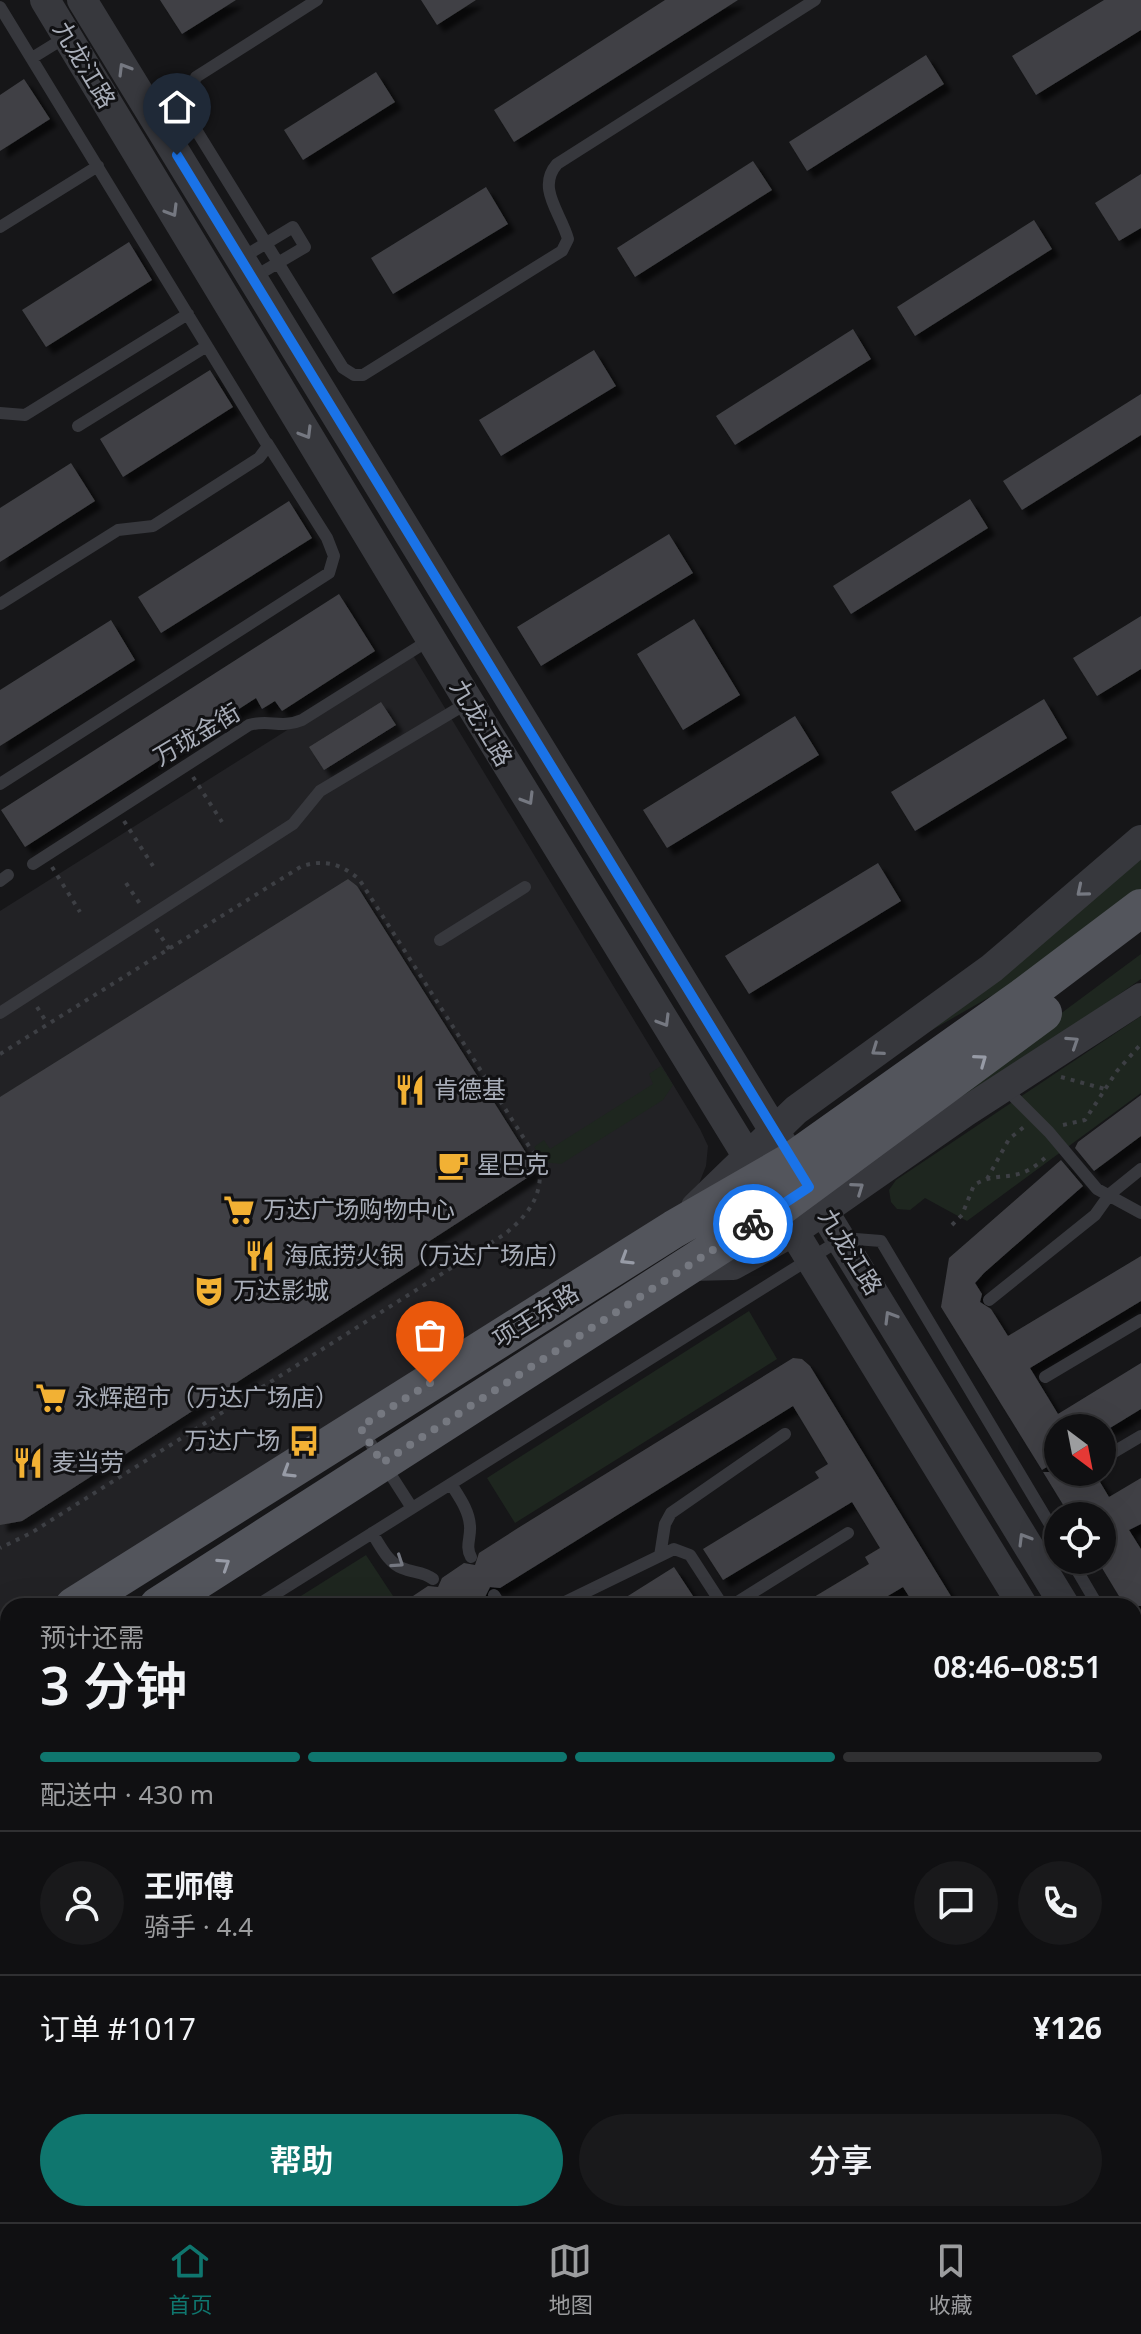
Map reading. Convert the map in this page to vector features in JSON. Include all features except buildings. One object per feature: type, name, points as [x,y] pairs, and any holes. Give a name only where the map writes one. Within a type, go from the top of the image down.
[{"type":"main road","points":[[843,1143],[1023,997],[1141,908]]},
{"type":"main road","points":[[843,1143],[1141,938]]},
{"type":"main road","name":"项王东路","points":[[171,1598],[690,1266],[785,1183],[843,1143]]},
{"type":"main road","name":"项王东路","points":[[87,1598],[674,1229],[785,1183]]},
{"type":"street","name":"九龙江路","points":[[45,0],[469,702],[785,1183],[843,1238],[1060,1598]]},
{"type":"street","name":"九龙江路","points":[[82,0],[246,269],[785,1183],[811,1258],[1018,1598]]},
{"type":"street","points":[[785,1183],[818,1092],[992,968],[1141,840]]},
{"type":"street","points":[[785,1183],[1004,1087],[1141,998]]},
{"type":"lane","points":[[317,0],[196,77],[186,104],[190,120],[343,368],[354,375],[363,375],[562,251],[568,239],[547,185],[548,175],[557,164],[815,0]]},
{"type":"lane","points":[[0,7],[268,446],[259,458],[153,526],[118,530],[0,604]]},
{"type":"lane","points":[[32,58],[67,37]]},
{"type":"lane","points":[[0,227],[98,166]]},
{"type":"lane","points":[[293,227],[305,247],[278,263],[246,269],[266,243],[293,227]]},
{"type":"lane","points":[[0,413],[25,415],[188,314]]},
{"type":"lane","points":[[78,426],[207,346]]},
{"type":"lane","points":[[0,784],[329,573],[334,556],[327,538],[262,436]]},
{"type":"lane","name":"万珑金街","points":[[33,864],[253,724],[284,726],[302,720],[431,639]]},
{"type":"lane","points":[[0,1013],[293,824],[320,791],[469,702]]},
{"type":"lane","points":[[440,940],[525,887]]},
{"type":"lane","points":[[1004,1087],[1049,1132],[1097,1189],[1141,1213]]},
{"type":"lane","points":[[989,1300],[1095,1215],[1110,1194],[1141,1169]]},
{"type":"lane","points":[[269,1598],[843,1238],[881,1241],[1044,1515]]},
{"type":"lane","points":[[1045,1377],[1141,1320]]},
{"type":"lane","points":[[360,1427],[412,1508]]},
{"type":"lane","points":[[660,1556],[665,1524],[671,1513],[785,1434]]},
{"type":"lane","points":[[1116,1451],[1141,1436]]},
{"type":"lane","points":[[451,1484],[467,1510],[470,1526],[467,1549],[471,1557]]},
{"type":"lane","points":[[372,1533],[401,1568],[425,1573],[433,1579]]},
{"type":"lane","points":[[744,1598],[848,1533]]},
{"type":"lane","points":[[573,1598],[674,1549],[690,1555],[718,1598]]},
{"type":"lane","points":[[1079,1574],[1093,1598]]},
{"type":"path","points":[[186,766],[222,822]]},
{"type":"path","points":[[117,810],[153,866]]},
{"type":"path","points":[[46,856],[80,912]]},
{"type":"path","points":[[0,1054],[302,866],[318,861],[337,865],[359,879],[539,1162],[541,1175],[534,1203],[523,1219],[505,1234],[31,1533],[0,1548]]},
{"type":"path","points":[[1049,1132],[1085,1120],[1141,1044]]},
{"type":"path","points":[[1032,1069],[1105,1089]]},
{"type":"path","points":[[986,1180],[1009,1139],[1025,1126],[1039,1122]]},
{"type":"path","points":[[952,1225],[962,1215],[974,1185],[1027,1173],[1059,1144]]},
{"type":"shaded area","points":[[411,652],[700,1129],[708,1146],[706,1166],[698,1186],[686,1201],[57,1598],[0,1598],[0,911]]},
{"type":"shaded area","points":[[1141,854],[1141,892],[1000,991],[925,1034]]},
{"type":"shaded area","points":[[1141,954],[1141,979],[879,1163],[866,1158]]},
{"type":"shaded area","points":[[1141,1016],[1141,1093],[967,1221],[925,1198],[910,1210],[897,1209],[891,1202],[889,1190],[896,1180]]},
{"type":"shaded area","points":[[661,1066],[673,1085],[663,1100],[561,1164],[544,1162],[534,1147],[544,1140],[550,1149],[653,1084],[649,1074]]},
{"type":"shaded area","points":[[749,1311],[777,1359],[515,1523],[487,1478]]},
{"type":"shaded area","points":[[366,1555],[394,1598],[298,1598]]},
{"type":"way so far","points":[[430,1383],[360,1427],[382,1463],[753,1224]]},
{"type":"place","name":"肯德基","points":[[410,1090]]},
{"type":"place","name":"星巴克","points":[[453,1165]]},
{"type":"place","name":"万达广场购物中心","points":[[239,1210]]},
{"type":"place","name":"海底捞火锅（万达广场店）","points":[[260,1256]]},
{"type":"place","name":"万达影城","points":[[209,1291]]},
{"type":"place","name":"永辉超市（万达广场店）","points":[[51,1398]]},
{"type":"place","name":"万达广场","points":[[304,1441]]},
{"type":"place","name":"麦当劳","points":[[28,1463]]},
{"type":"route","points":[[177,155],[809,1187],[753,1224]]}]
